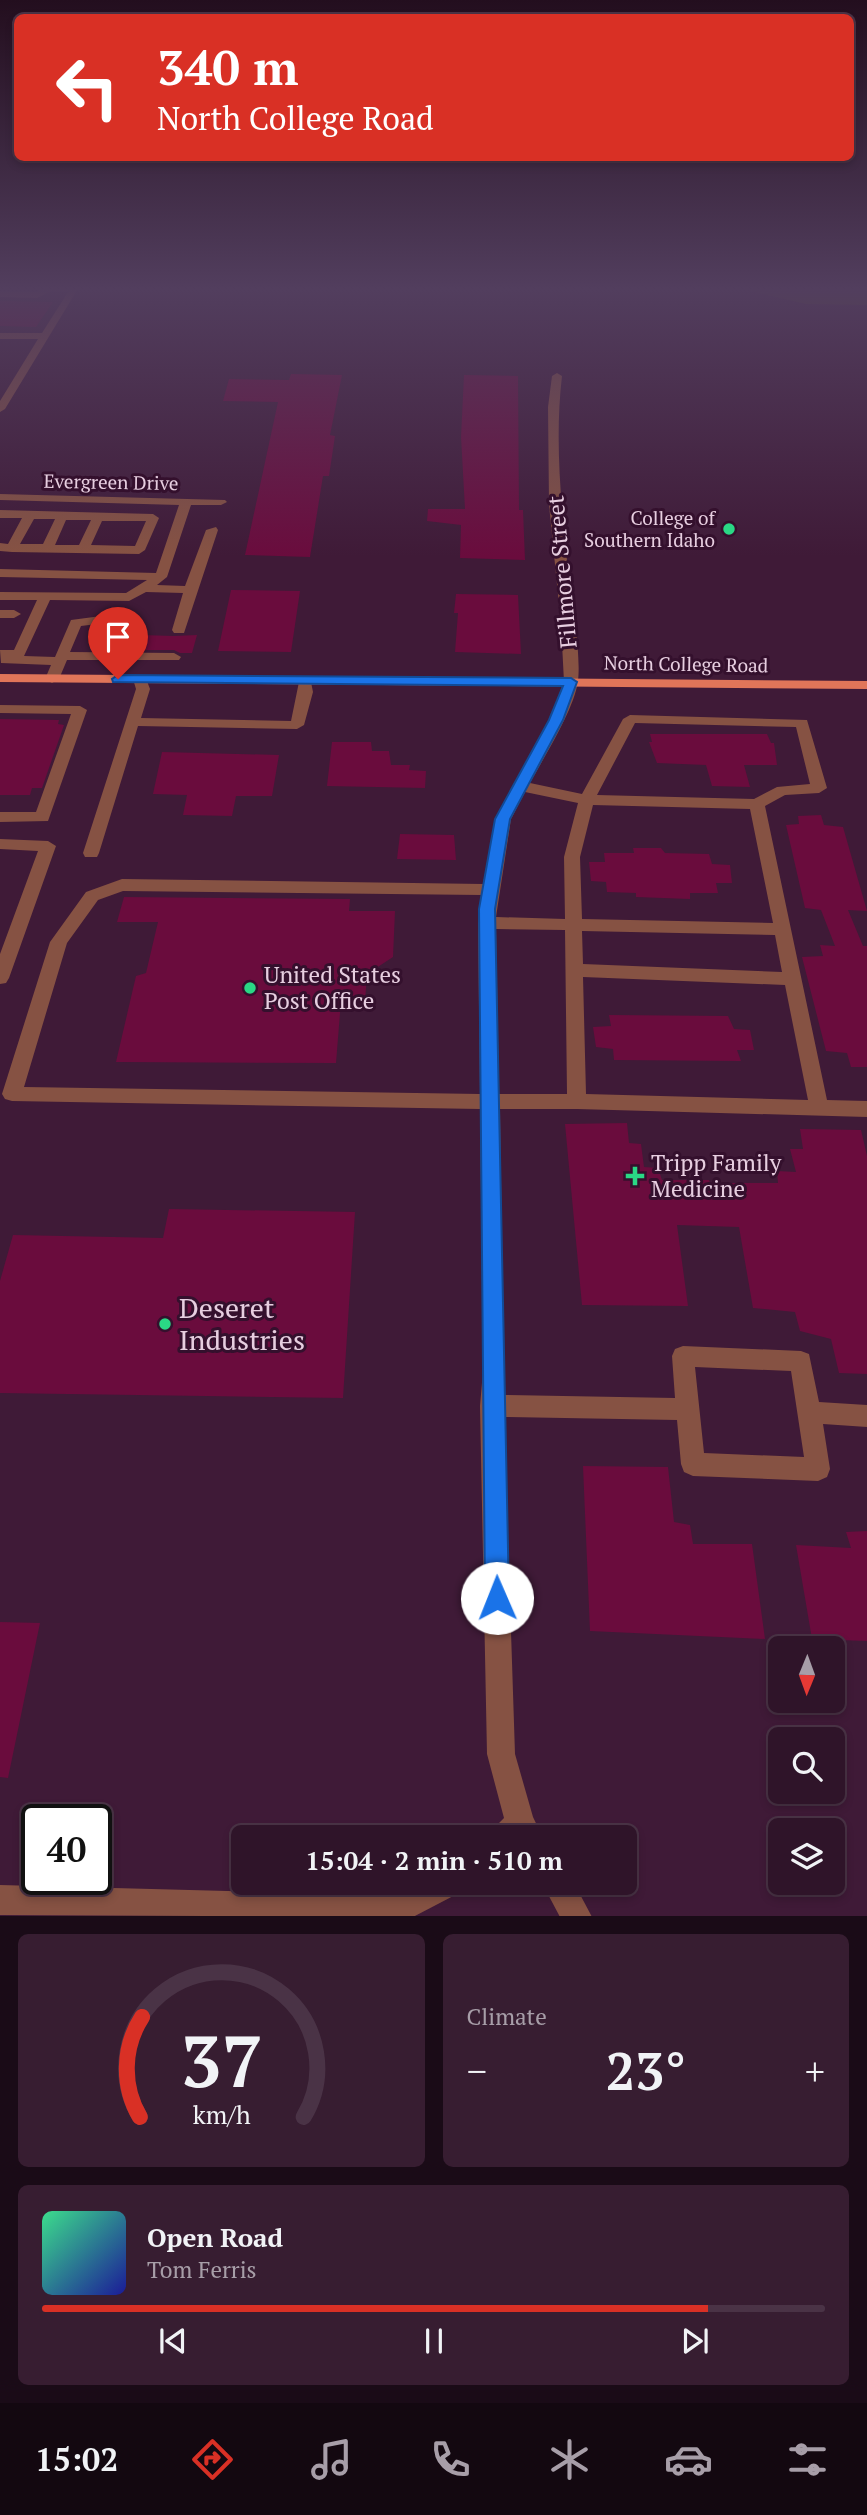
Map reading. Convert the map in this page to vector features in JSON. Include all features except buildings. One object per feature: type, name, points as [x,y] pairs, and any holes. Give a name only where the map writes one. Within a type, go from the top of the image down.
[{"type":"main road","name":"North College Road","points":[[0,678],[867,685]]},
{"type":"street","points":[[0,409],[20,376]]},
{"type":"street","name":"Fillmore Street","points":[[516,1825],[502,1754],[492,1406],[494,1371],[487,923],[503,819],[556,720],[571,682],[568,624],[555,505],[553,407],[557,376]]},
{"type":"street","name":"Evergreen Drive","points":[[0,498],[221,502]]},
{"type":"street","points":[[0,596],[129,597],[161,577],[186,501]]},
{"type":"street","points":[[0,514],[153,518],[139,550],[6,547]]},
{"type":"street","points":[[6,547],[30,515]]},
{"type":"street","points":[[47,548],[62,516]]},
{"type":"street","points":[[83,549],[98,517]]},
{"type":"street","points":[[179,630],[212,530]]},
{"type":"street","points":[[0,573],[161,577]]},
{"type":"street","points":[[143,588],[190,590]]},
{"type":"street","points":[[0,654],[19,654],[45,597]]},
{"type":"street","points":[[52,679],[76,623],[124,617]]},
{"type":"street","points":[[0,660],[174,657]]},
{"type":"street","points":[[91,853],[143,689],[140,679]]},
{"type":"street","points":[[132,722],[298,725],[306,692],[305,680]]},
{"type":"street","points":[[0,709],[80,710],[42,817],[0,817]]},
{"type":"street","points":[[521,786],[587,800],[757,804],[782,790],[819,788],[802,723],[630,719],[587,800],[572,857],[577,1101]]},
{"type":"street","points":[[757,804],[818,1108]]},
{"type":"street","points":[[0,863],[4,844],[48,846],[0,978]]},
{"type":"street","points":[[490,890],[122,885],[92,896],[59,942],[12,1094],[577,1101],[867,1110]]},
{"type":"street","points":[[487,923],[783,929]]},
{"type":"street","points":[[573,970],[793,979]]},
{"type":"street","points":[[683,1356],[801,1361],[818,1469],[693,1464],[688,1409],[683,1356]]},
{"type":"street","points":[[492,1406],[688,1409]]},
{"type":"street","points":[[809,1412],[867,1416]]},
{"type":"street","points":[[0,1900],[262,1912],[412,1902],[426,1895]]},
{"type":"street","points":[[564,1895],[577,1916]]},
{"type":"place","name":"College of Southern Idaho","points":[[729,529]]},
{"type":"place","name":"United States Post Office","points":[[250,988]]},
{"type":"place","name":"Tripp Family Medicine","points":[[635,1176]]},
{"type":"place","name":"Deseret Industries","points":[[165,1324]]},
{"type":"route","points":[[118,679],[571,682],[556,720],[503,819],[487,909],[494,1371],[492,1406],[497,1598]]}]
